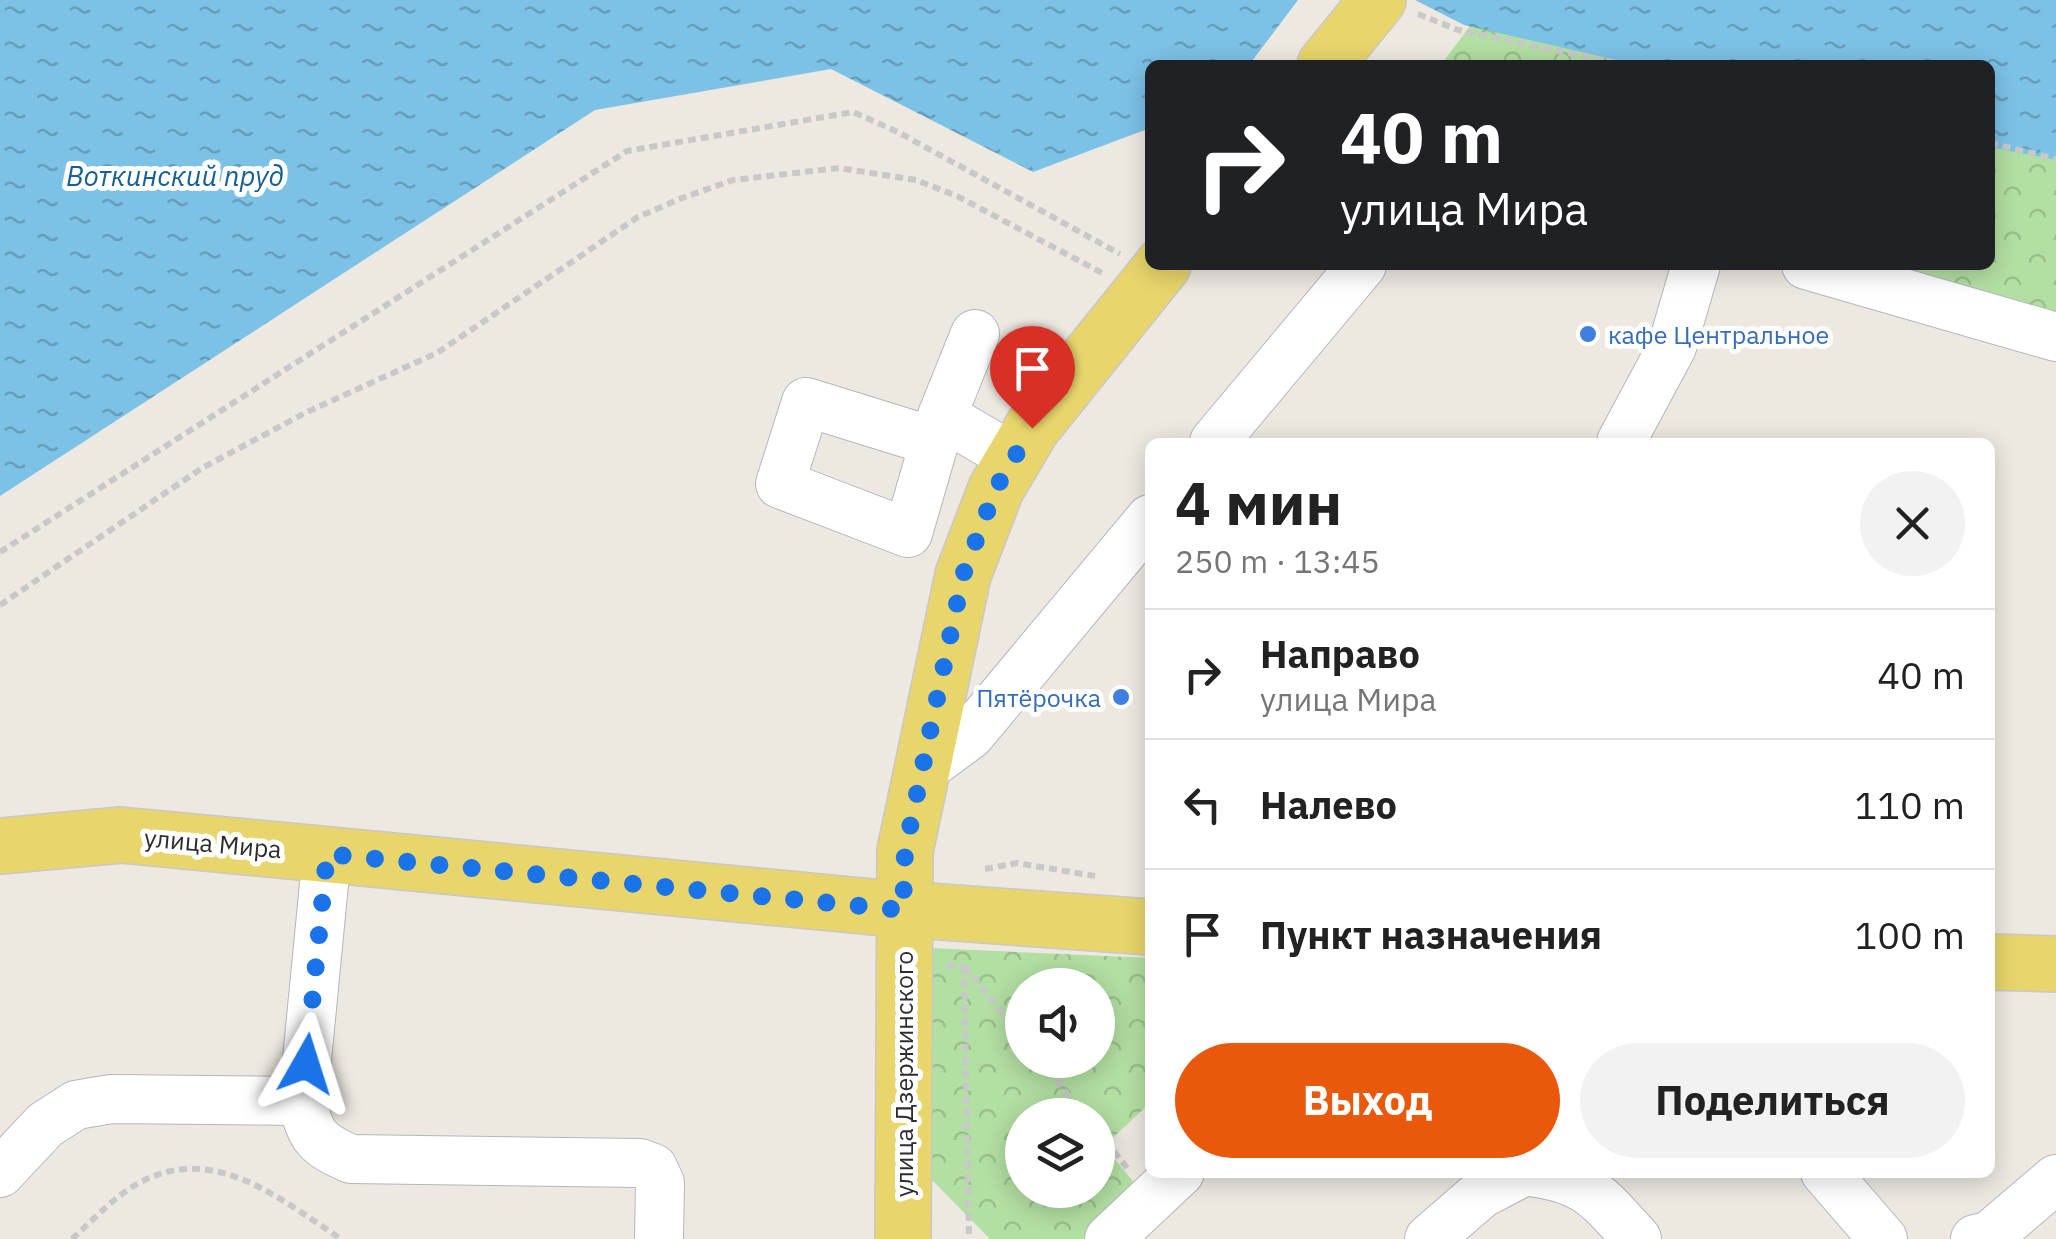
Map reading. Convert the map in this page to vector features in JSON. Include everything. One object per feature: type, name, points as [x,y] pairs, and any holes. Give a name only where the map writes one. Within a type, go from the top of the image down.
[{"type":"main road","points":[[1331,60],[1391,4]]},
{"type":"main road","name":"улица Дзержинского","points":[[904,1239],[905,851],[963,575],[996,488],[1132,278]]},
{"type":"main road","name":"улица Мира","points":[[0,846],[121,835],[903,910],[1145,926]]},
{"type":"main road","points":[[1995,962],[2056,964]]},
{"type":"street","points":[[1217,438],[1358,270]]},
{"type":"street","points":[[1624,438],[1672,347],[1695,270]]},
{"type":"street","points":[[1823,270],[2056,337]]},
{"type":"street","points":[[976,334],[938,429],[1014,458]]},
{"type":"street","points":[[920,771],[970,735],[1145,525]]},
{"type":"street","points":[[327,854],[303,1100],[308,1126],[325,1148],[350,1159],[640,1163],[653,1168],[660,1182],[658,1239]]},
{"type":"street","points":[[0,1174],[45,1125],[76,1105],[111,1099],[303,1100]]},
{"type":"street","points":[[1109,1239],[1174,1178]]},
{"type":"street","points":[[1429,1239],[1481,1194],[1514,1178]]},
{"type":"street","points":[[1567,1178],[1600,1198],[1637,1239]]},
{"type":"street","points":[[1830,1178],[1883,1239]]},
{"type":"street","points":[[1985,1238],[2056,1179]]},
{"type":"path","points":[[1391,4],[1458,30],[1601,60]]},
{"type":"path","points":[[0,552],[627,151],[853,112],[898,132],[1132,278]]},
{"type":"path","points":[[1995,143],[2056,156]]},
{"type":"path","points":[[0,606],[202,468],[307,412],[437,353],[638,217],[733,180],[839,168],[916,180],[1132,278]]},
{"type":"path","points":[[969,1239],[964,966],[1005,1017]]},
{"type":"path","points":[[1054,1078],[1070,1098]]},
{"type":"path","points":[[72,1239],[139,1183],[176,1170],[220,1170],[268,1191],[341,1239]]},
{"type":"green space","points":[[1489,0],[2056,0],[2056,315],[1866,270],[1995,270],[1995,60],[1445,60]]},
{"type":"green space","points":[[931,948],[1145,958],[1145,1108],[1115,1136],[1115,1098],[1005,1098],[1005,1208],[1115,1208],[1115,1159],[1140,1190],[1083,1239],[990,1239],[931,1179]]},
{"type":"water","name":"Воткинский пруд","points":[[0,0],[1298,0],[1253,60],[1145,60],[1145,130],[1033,172],[831,69],[595,110],[0,496]]},
{"type":"water","points":[[1415,0],[2056,0],[2056,160],[1995,148],[1995,60],[1616,60],[1464,25]]},
{"type":"place","name":"кафе Центральное","points":[[1588,334]]},
{"type":"place","name":"Пятёрочка","points":[[1121,697]]},
{"type":"route","points":[[306,1064],[327,854],[903,910],[905,851],[963,575],[996,488],[1032,428]]}]
